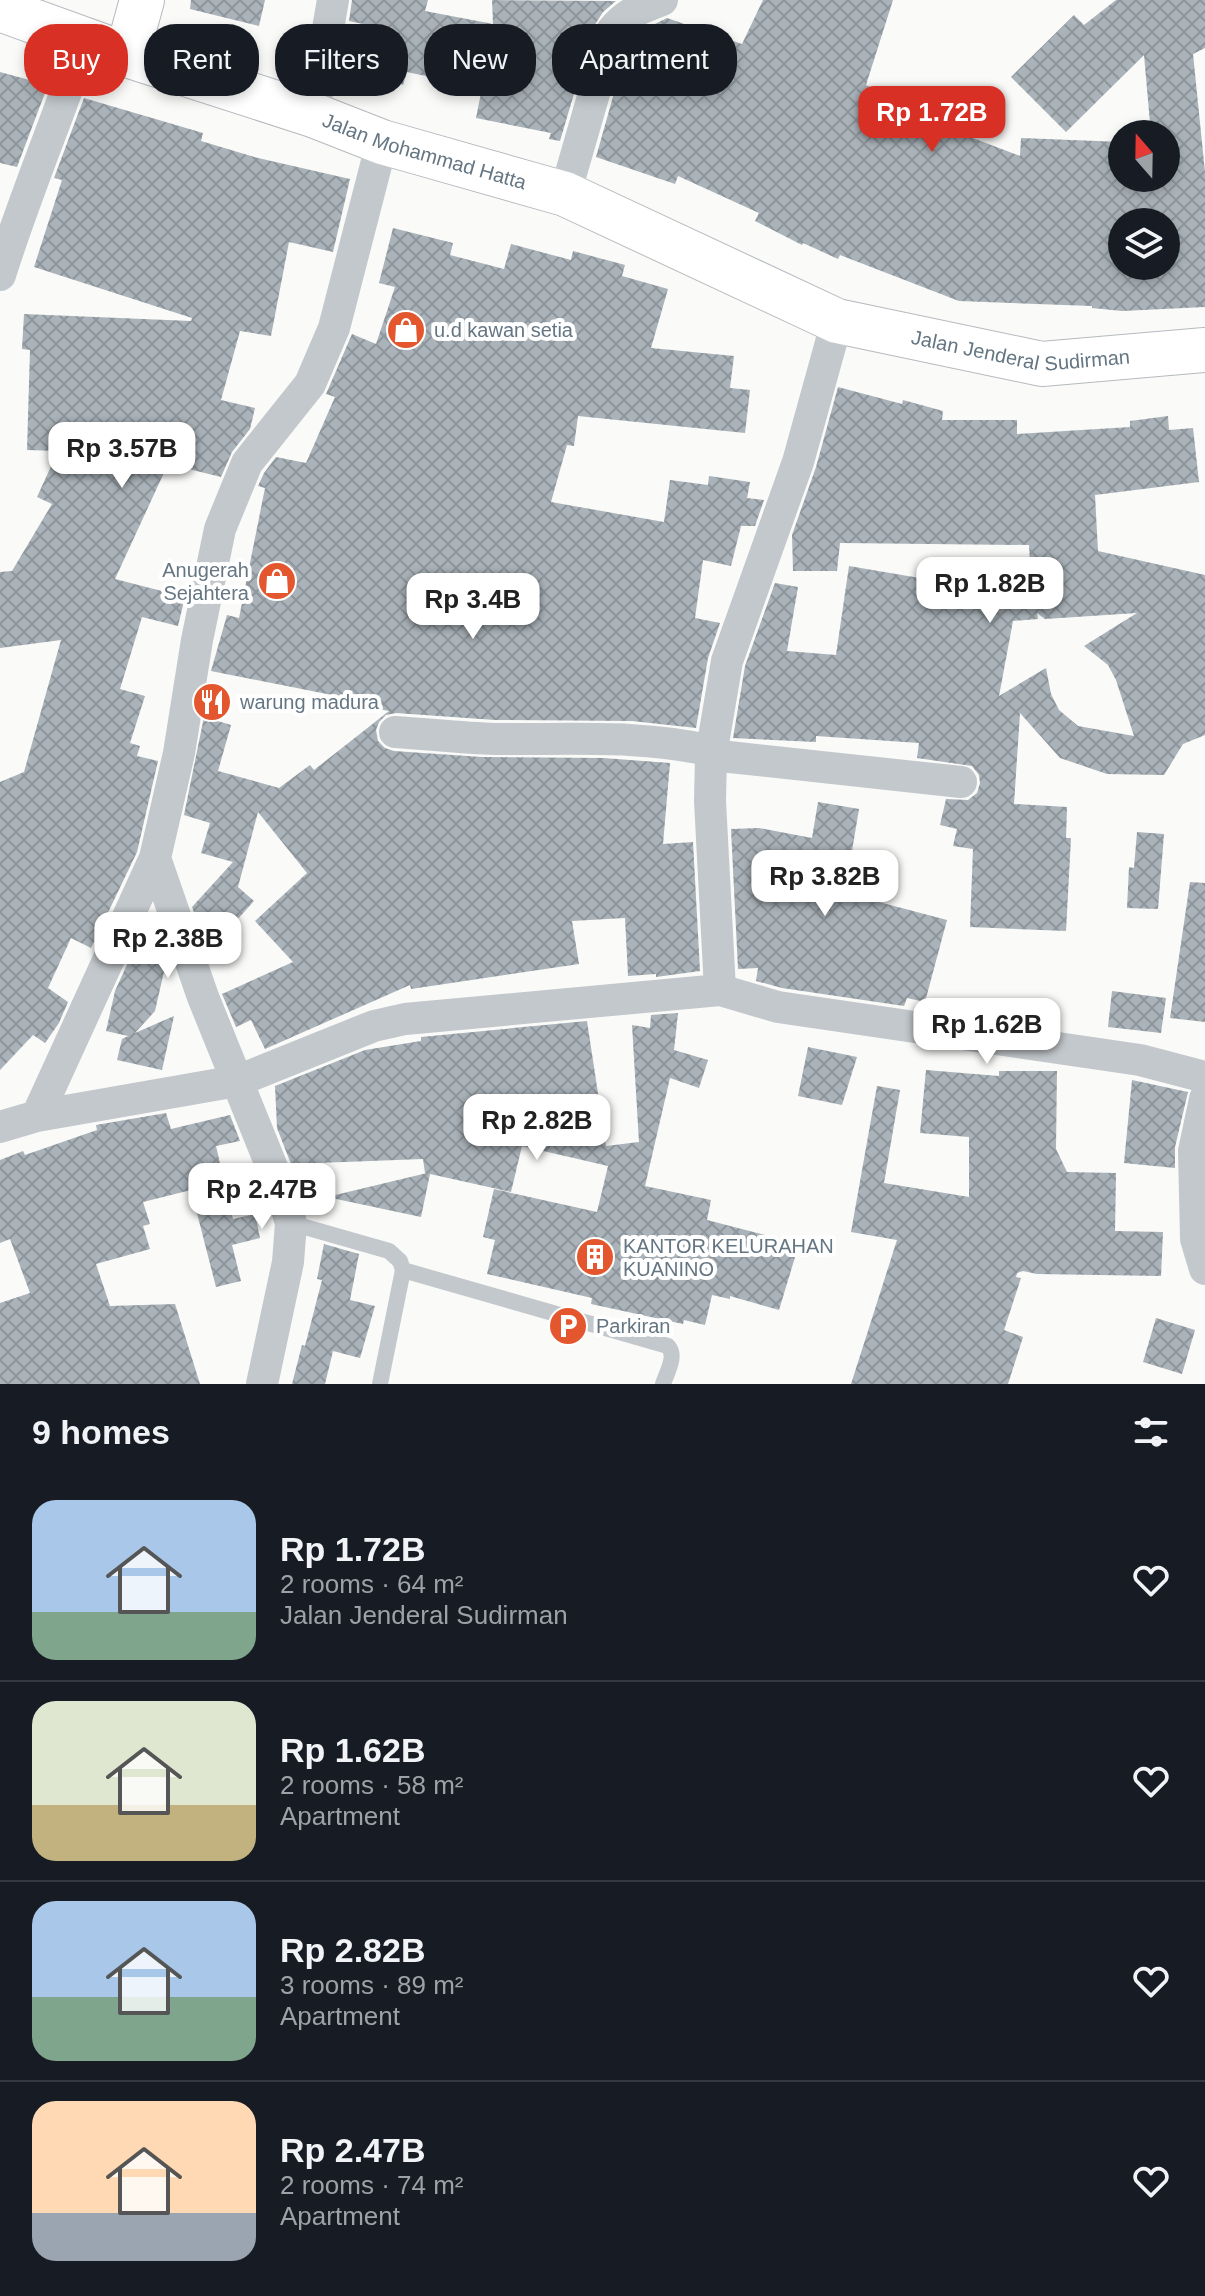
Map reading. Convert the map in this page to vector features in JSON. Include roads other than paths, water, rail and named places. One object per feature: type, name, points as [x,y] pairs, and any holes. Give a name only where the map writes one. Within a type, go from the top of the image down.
[{"type":"main road","points":[[128,51],[142,0]]},
{"type":"main road","name":"Jalan Mohammad Hatta","points":[[0,9],[42,24]]},
{"type":"main road","name":"Jalan Mohammad Hatta","points":[[128,55],[313,115],[382,142],[565,194],[837,321]]},
{"type":"main road","name":"Jalan Jenderal Sudirman","points":[[837,321],[1042,364],[1205,350]]},
{"type":"street","points":[[313,115],[333,0]]},
{"type":"street","points":[[565,194],[612,31],[622,18],[662,0]]},
{"type":"street","points":[[0,275],[22,205],[65,96]]},
{"type":"street","points":[[37,1116],[155,858],[179,753],[197,640],[220,529],[247,463],[310,384],[334,328],[382,142]]},
{"type":"street","points":[[720,990],[710,801],[712,753],[727,661],[798,462],[837,321]]},
{"type":"street","points":[[395,732],[492,739],[631,739],[683,744],[712,753],[961,782]]},
{"type":"street","points":[[155,858],[203,997],[280,1187],[291,1223],[288,1262],[262,1384]]},
{"type":"street","points":[[0,1127],[37,1116],[237,1081],[374,1026],[405,1019],[720,990],[778,1007],[1140,1060],[1205,1077]]},
{"type":"street","points":[[1205,1099],[1194,1151],[1196,1239],[1205,1269]]},
{"type":"lane","points":[[291,1223],[389,1251],[400,1261],[403,1270],[380,1384]]},
{"type":"lane","points":[[403,1270],[668,1346],[672,1357],[663,1384]]},
{"type":"place","name":"u.d kawan setia","points":[[406,330]]},
{"type":"place","name":"Anugerah Sejahtera","points":[[277,581]]},
{"type":"place","name":"warung madura","points":[[212,702]]},
{"type":"place","name":"KANTOR KELURAHAN KUANINO","points":[[595,1257]]},
{"type":"place","name":"Parkiran","points":[[568,1326]]}]
